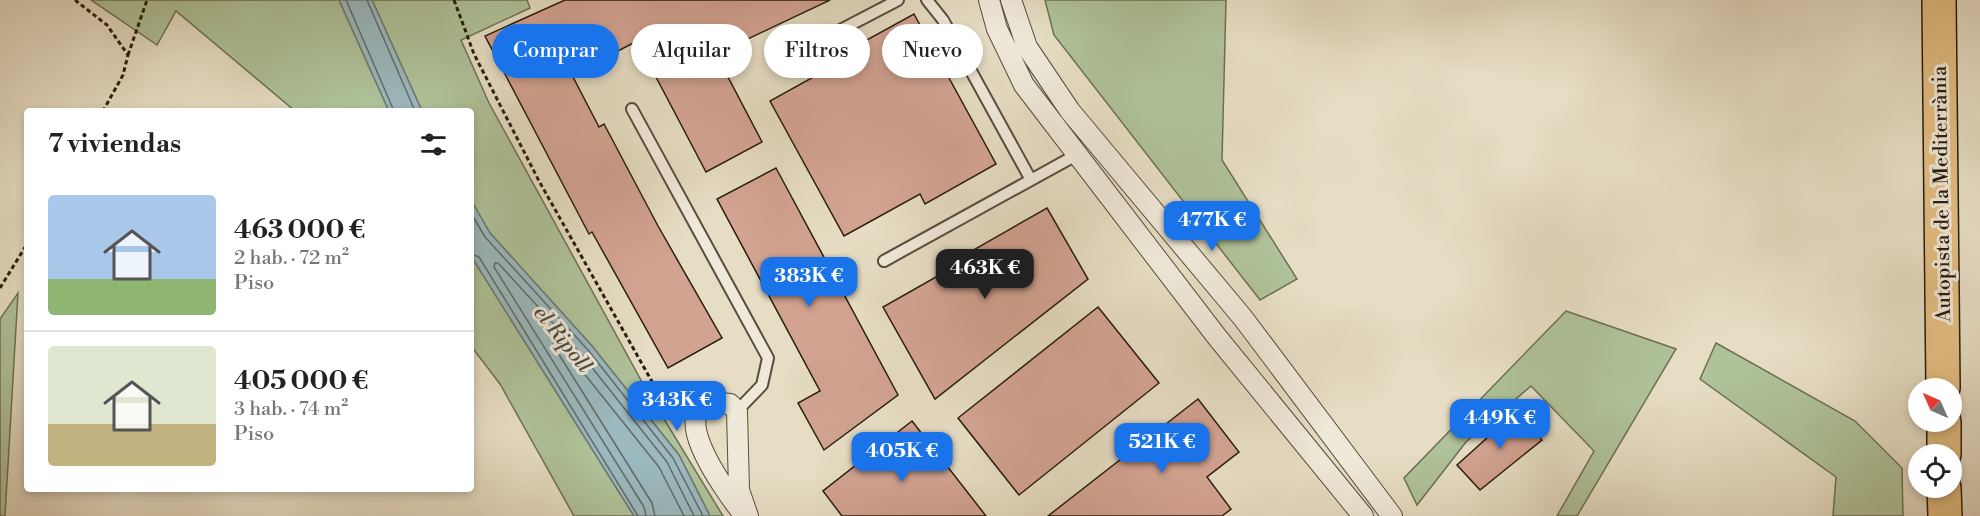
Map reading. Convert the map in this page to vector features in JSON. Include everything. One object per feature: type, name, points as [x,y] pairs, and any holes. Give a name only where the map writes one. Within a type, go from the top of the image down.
[{"type":"highway","name":"Autopista de la Mediterrània","points":[[1939,0],[1943,378]]},
{"type":"highway","points":[[1944,498],[1945,516]]},
{"type":"street","points":[[988,0],[997,29],[1024,85],[1217,337],[1363,516]]},
{"type":"street","points":[[1011,0],[1027,47],[1070,111],[1243,318],[1392,516]]},
{"type":"street","points":[[709,404],[730,404],[736,411],[739,490],[747,516],[710,465],[696,433],[694,419],[700,410],[709,404]]},
{"type":"lane","points":[[852,24],[898,0]]},
{"type":"lane","points":[[927,0],[943,20],[1031,180]]},
{"type":"lane","points":[[632,109],[768,358],[762,385],[736,411]]},
{"type":"lane","points":[[884,261],[1078,154]]},
{"type":"path","points":[[75,0],[107,26],[128,55]]},
{"type":"path","points":[[105,108],[123,75],[147,0]]},
{"type":"path","points":[[454,0],[474,54],[539,181],[667,408]]},
{"type":"path","points":[[0,288],[24,249]]},
{"type":"green space","points":[[91,0],[339,0],[388,108],[291,108],[176,11],[157,45]]},
{"type":"green space","points":[[372,0],[527,0],[530,8],[461,40],[489,103],[647,391],[723,516],[710,516],[679,455],[592,346],[490,233],[474,205],[474,108],[421,108]]},
{"type":"green space","points":[[1045,0],[1226,0],[1222,160],[1297,279],[1260,300],[1054,35]]},
{"type":"green space","points":[[474,261],[634,516],[574,516],[500,384],[474,350]]},
{"type":"green space","points":[[18,293],[5,516],[0,516],[0,319]]},
{"type":"green space","points":[[1566,311],[1676,349],[1577,516],[1557,516],[1594,451],[1531,386],[1466,442],[1417,505],[1404,478]]},
{"type":"green space","points":[[1716,343],[1855,421],[1902,468],[1903,516],[1833,516],[1836,477],[1700,379]]},
{"type":"water","points":[[339,0],[372,0],[421,108],[388,108]]},
{"type":"water","name":"el Ripoll","points":[[474,205],[490,233],[592,346],[679,455],[710,516],[634,516],[474,261]]},
{"type":"building","points":[[565,0],[830,0],[779,24],[764,24],[764,31],[752,37],[752,24],[631,24],[631,44],[619,50],[619,24],[512,24]]},
{"type":"building","points":[[914,14],[919,24],[896,24]]},
{"type":"building","points":[[882,32],[882,78],[949,78],[996,164],[925,204],[920,194],[844,236],[770,101],[812,78],[870,78],[870,38]]},
{"type":"building","points":[[492,33],[492,49],[485,36]]},
{"type":"building","points":[[507,78],[574,78],[599,127],[604,124],[658,226],[722,338],[668,368],[592,232],[589,234]]},
{"type":"building","points":[[656,78],[729,78],[762,142],[706,172]]},
{"type":"building","points":[[776,168],[898,395],[824,450],[798,403],[820,391],[717,199]]},
{"type":"building","points":[[1047,208],[1088,279],[935,399],[883,307],[959,264],[956,260]]},
{"type":"building","points":[[1098,307],[1159,383],[1019,495],[958,418]]},
{"type":"building","points":[[1198,399],[1239,452],[1207,477],[1231,509],[1222,516],[1048,516]]},
{"type":"building","points":[[1519,409],[1542,440],[1480,490],[1457,465]]},
{"type":"building","points":[[912,421],[986,516],[842,516],[823,491]]}]
